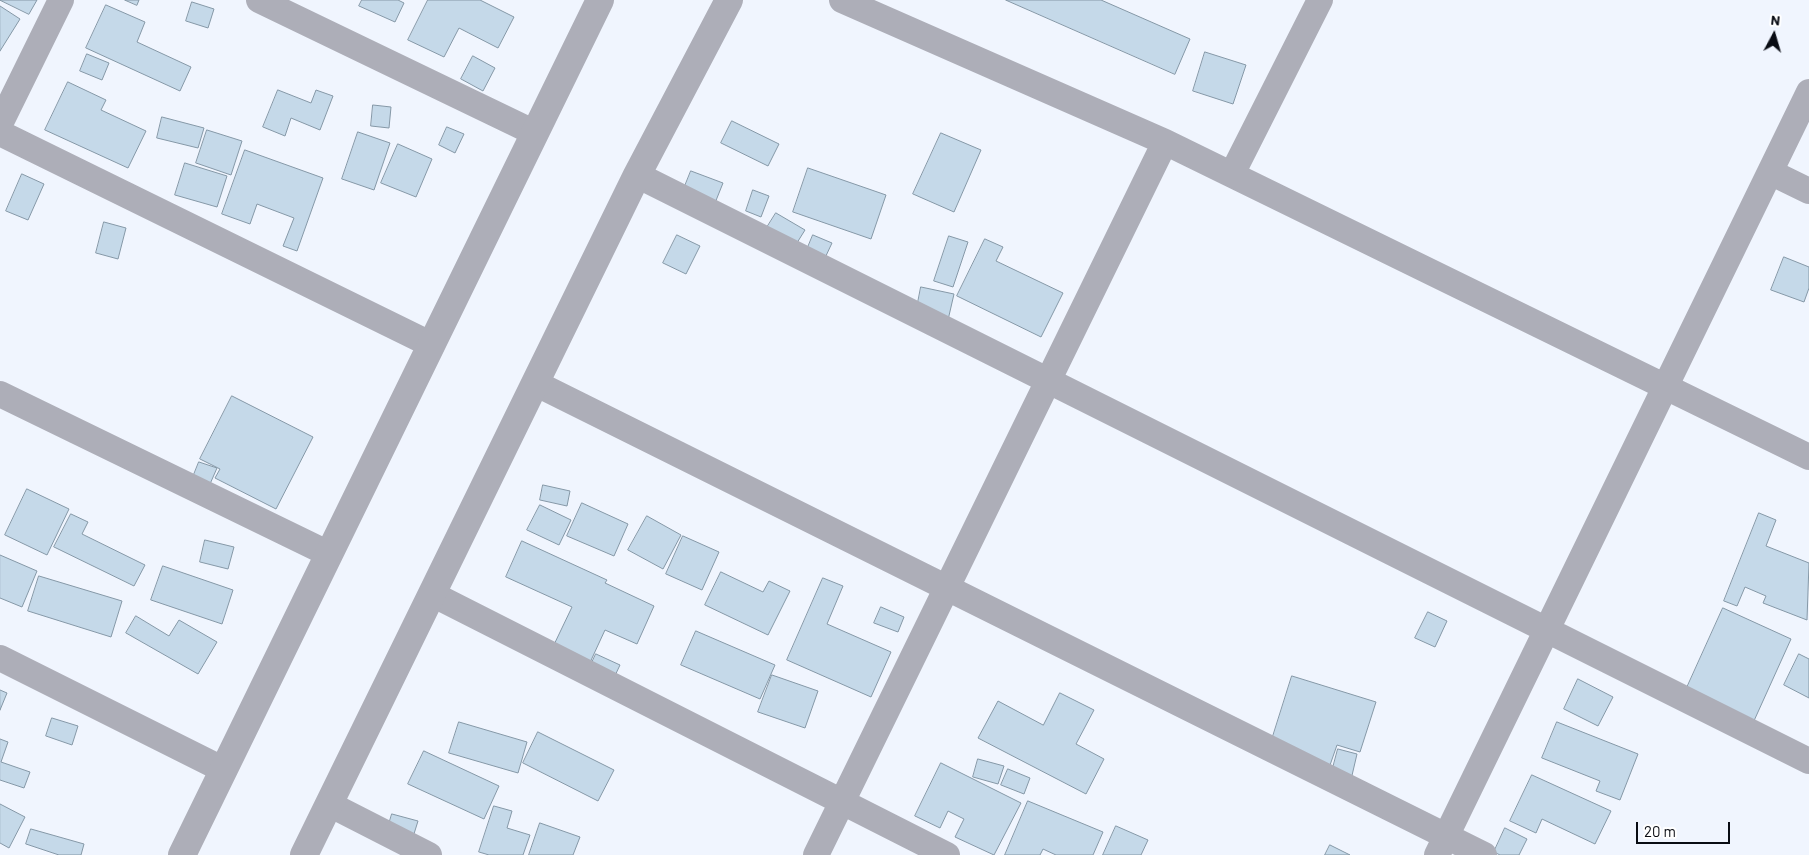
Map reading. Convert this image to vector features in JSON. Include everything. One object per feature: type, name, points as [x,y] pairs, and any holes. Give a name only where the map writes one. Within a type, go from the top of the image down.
[{"type":"street","points":[[0,124],[61,0]]},
{"type":"street","points":[[259,0],[535,133]]},
{"type":"street","points":[[182,855],[600,0]]},
{"type":"street","points":[[304,855],[637,175],[729,0]]},
{"type":"street","points":[[842,0],[1165,142],[1809,457]]},
{"type":"street","points":[[1232,174],[1320,0]]},
{"type":"street","points":[[1442,846],[1809,92]]},
{"type":"street","points":[[0,133],[432,345]]},
{"type":"street","points":[[816,855],[1165,142]]},
{"type":"street","points":[[1770,172],[1809,191]]},
{"type":"street","points":[[637,175],[1809,761]]},
{"type":"street","points":[[535,384],[946,589],[1442,846],[1484,855]]},
{"type":"street","points":[[0,394],[329,554]]},
{"type":"street","points":[[432,594],[947,855]]},
{"type":"street","points":[[0,658],[224,770]]},
{"type":"street","points":[[329,804],[430,855]]},
{"type":"building","points":[[0,0],[37,0],[29,14]]},
{"type":"building","points":[[125,0],[139,0],[137,5]]},
{"type":"building","points":[[362,0],[398,0],[404,3],[395,22],[359,6]]},
{"type":"building","points":[[428,0],[480,0],[514,17],[498,48],[459,28],[444,57],[408,40]]},
{"type":"building","points":[[1006,0],[1101,0],[1190,39],[1175,74]]},
{"type":"building","points":[[192,2],[214,9],[208,28],[186,21]]},
{"type":"building","points":[[106,5],[145,22],[137,42],[191,67],[180,91],[86,48]]},
{"type":"building","points":[[0,6],[20,19],[0,51]]},
{"type":"building","points":[[1205,52],[1246,65],[1233,104],[1193,91]]},
{"type":"building","points":[[87,54],[109,63],[102,80],[80,71]]},
{"type":"building","points":[[473,56],[495,68],[483,91],[461,79]]},
{"type":"building","points":[[68,82],[106,100],[101,110],[146,131],[128,168],[45,130]]},
{"type":"building","points":[[278,90],[311,103],[316,90],[333,96],[320,130],[291,118],[285,136],[263,127]]},
{"type":"building","points":[[373,105],[391,107],[389,128],[371,126]]},
{"type":"building","points":[[162,117],[204,128],[198,148],[157,138]]},
{"type":"building","points":[[732,121],[779,144],[768,166],[721,143]]},
{"type":"building","points":[[447,127],[464,134],[455,153],[439,145]]},
{"type":"building","points":[[207,130],[242,141],[231,175],[196,163]]},
{"type":"building","points":[[358,132],[390,143],[374,190],[342,179]]},
{"type":"building","points":[[941,133],[981,150],[954,212],[913,194]]},
{"type":"building","points":[[398,144],[432,159],[416,197],[381,183]]},
{"type":"building","points":[[245,150],[323,178],[297,251],[283,246],[294,218],[257,204],[250,224],[222,214]]},
{"type":"building","points":[[185,163],[227,176],[217,207],[175,195]]},
{"type":"building","points":[[808,168],[886,195],[871,239],[793,212]]},
{"type":"building","points":[[691,171],[723,183],[715,203],[683,191]]},
{"type":"building","points":[[22,174],[44,184],[28,220],[6,211]]},
{"type":"building","points":[[753,190],[769,196],[761,217],[746,211]]},
{"type":"building","points":[[776,213],[805,230],[795,246],[766,229]]},
{"type":"building","points":[[104,222],[126,228],[118,259],[96,253]]},
{"type":"building","points":[[677,235],[700,246],[686,274],[663,263]]},
{"type":"building","points":[[813,235],[832,243],[824,260],[806,252]]},
{"type":"building","points":[[949,236],[968,242],[953,287],[934,281]]},
{"type":"building","points":[[985,239],[1003,247],[996,261],[1063,293],[1041,337],[957,296]]},
{"type":"building","points":[[1784,257],[1809,267],[1809,288],[1804,302],[1771,290]]},
{"type":"building","points":[[921,287],[954,294],[948,320],[916,313]]},
{"type":"building","points":[[232,396],[313,437],[276,509],[215,478],[220,469],[200,459]]},
{"type":"building","points":[[199,462],[217,468],[210,484],[193,477]]},
{"type":"building","points":[[543,485],[570,491],[567,506],[540,500]]},
{"type":"building","points":[[27,489],[69,509],[47,555],[5,535]]},
{"type":"building","points":[[582,503],[628,524],[614,556],[567,536]]},
{"type":"building","points":[[540,505],[571,520],[559,545],[527,530]]},
{"type":"building","points":[[1759,513],[1776,520],[1766,546],[1809,563],[1807,620],[1763,603],[1766,596],[1745,587],[1737,606],[1724,601]]},
{"type":"building","points":[[71,514],[88,522],[82,534],[145,565],[134,586],[54,547]]},
{"type":"building","points":[[647,516],[681,535],[663,569],[628,550]]},
{"type":"building","points":[[683,536],[719,552],[702,590],[666,574]]},
{"type":"building","points":[[205,540],[234,547],[228,569],[200,562]]},
{"type":"building","points":[[522,541],[607,580],[605,583],[654,606],[637,644],[605,630],[587,669],[550,653],[572,607],[506,577]]},
{"type":"building","points":[[0,555],[37,571],[22,607],[0,598]]},
{"type":"building","points":[[163,566],[233,590],[222,624],[151,600]]},
{"type":"building","points":[[721,572],[763,592],[769,581],[790,591],[768,635],[705,605]]},
{"type":"building","points":[[39,576],[122,601],[111,637],[28,611]]},
{"type":"building","points":[[823,578],[843,586],[827,624],[891,652],[871,697],[787,660]]},
{"type":"building","points":[[881,607],[904,617],[898,632],[874,623]]},
{"type":"building","points":[[1723,608],[1791,639],[1753,723],[1685,692]]},
{"type":"building","points":[[1428,612],[1447,621],[1435,647],[1415,638]]},
{"type":"building","points":[[136,616],[169,636],[179,620],[217,642],[198,674],[126,633]]},
{"type":"building","points":[[696,631],[775,665],[760,699],[681,665]]},
{"type":"building","points":[[596,654],[620,665],[612,682],[588,671]]},
{"type":"building","points":[[1799,654],[1809,659],[1809,698],[1784,685]]},
{"type":"building","points":[[772,675],[818,691],[805,728],[758,712]]},
{"type":"building","points":[[1292,676],[1376,702],[1360,752],[1337,745],[1329,768],[1269,749]]},
{"type":"building","points":[[1578,679],[1613,697],[1598,726],[1564,709]]},
{"type":"building","points":[[0,690],[7,693],[0,710]]},
{"type":"building","points":[[1060,693],[1094,710],[1076,744],[1104,759],[1086,794],[978,738],[998,701],[1043,725]]},
{"type":"building","points":[[52,718],[78,726],[72,745],[46,736]]},
{"type":"building","points":[[459,722],[527,742],[518,773],[449,753]]},
{"type":"building","points":[[1557,722],[1638,754],[1620,800],[1596,791],[1600,781],[1542,758]]},
{"type":"building","points":[[538,732],[614,770],[598,801],[523,763]]},
{"type":"building","points":[[0,739],[8,742],[1,762],[30,772],[24,788],[0,780]]},
{"type":"building","points":[[1338,749],[1357,754],[1350,784],[1330,779]]},
{"type":"building","points":[[424,751],[499,786],[484,819],[408,784]]},
{"type":"building","points":[[978,759],[1004,766],[998,784],[973,777]]},
{"type":"building","points":[[941,763],[1021,803],[994,855],[955,837],[964,819],[948,811],[940,828],[915,816]]},
{"type":"building","points":[[1008,769],[1030,778],[1024,794],[1001,785]]},
{"type":"building","points":[[1532,775],[1611,811],[1595,844],[1542,819],[1536,833],[1510,821]]},
{"type":"building","points":[[1028,801],[1103,832],[1093,855],[1056,855],[1043,849],[1040,855],[1005,855]]},
{"type":"building","points":[[0,804],[25,817],[9,848],[0,843]]},
{"type":"building","points":[[494,806],[512,811],[507,828],[530,835],[523,855],[489,855],[479,852]]},
{"type":"building","points":[[392,814],[418,821],[413,837],[387,831]]},
{"type":"building","points":[[540,823],[580,837],[573,855],[529,855]]},
{"type":"building","points":[[1116,826],[1148,840],[1141,855],[1103,855]]},
{"type":"building","points":[[1505,828],[1527,839],[1519,855],[1500,855],[1494,852]]},
{"type":"building","points":[[31,829],[84,844],[81,855],[59,855],[26,844]]},
{"type":"building","points":[[1330,845],[1350,855],[1325,855]]}]
